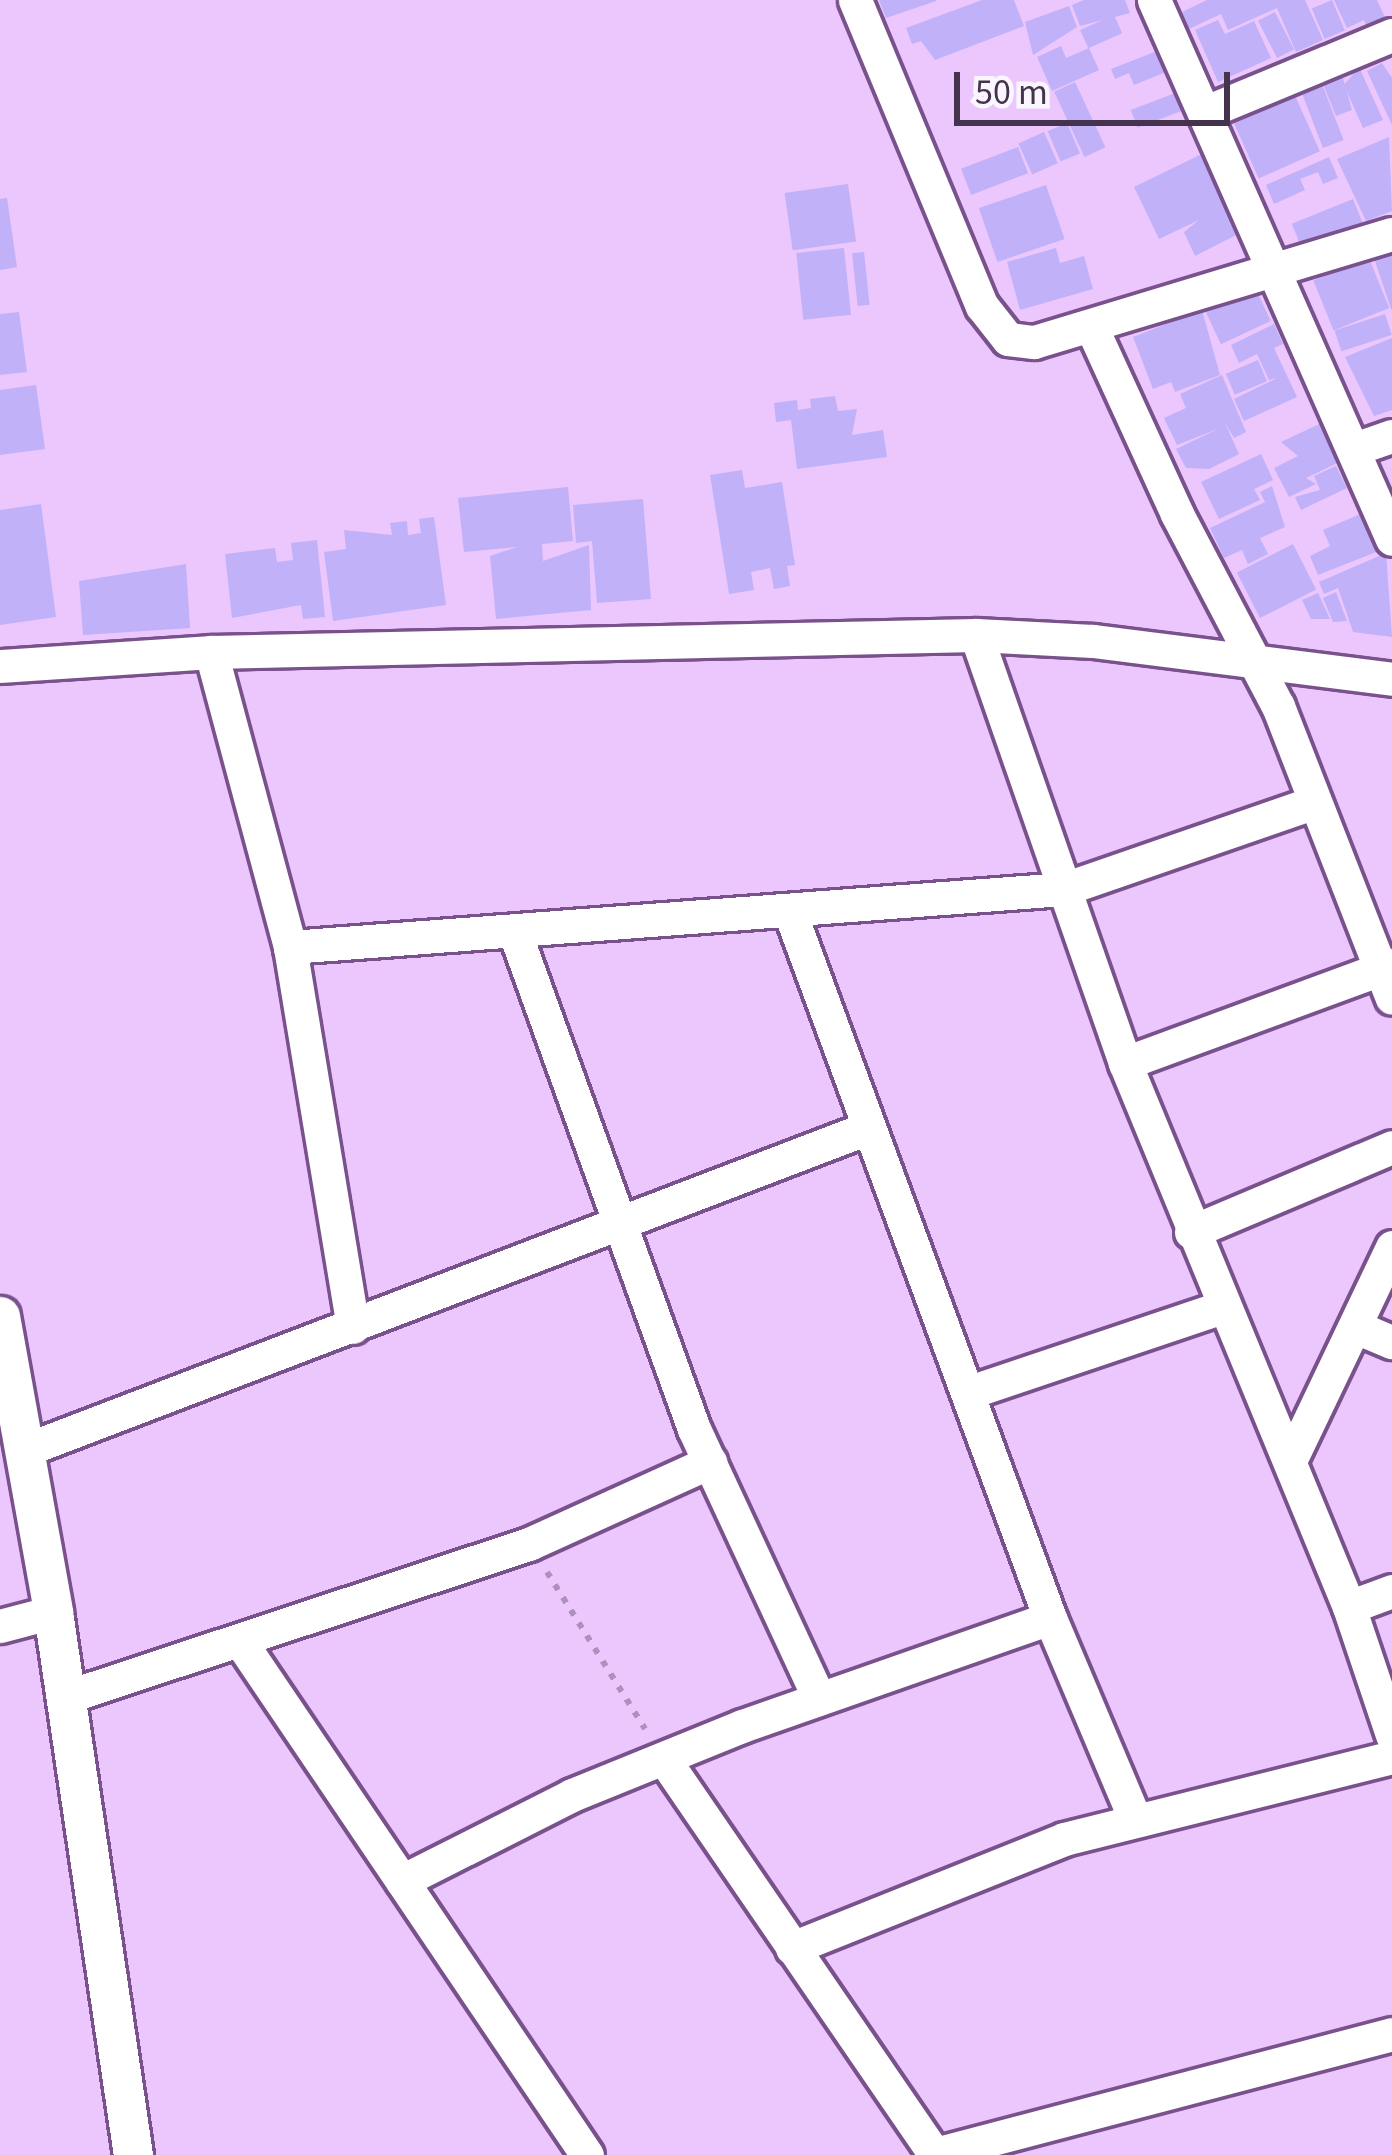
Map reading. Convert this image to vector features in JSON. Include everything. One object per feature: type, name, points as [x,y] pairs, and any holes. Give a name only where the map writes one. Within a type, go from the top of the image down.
[{"type":"street","points":[[856,0],[988,321],[1020,344],[1392,234]]},
{"type":"street","points":[[1154,0],[1357,448],[1392,538]]},
{"type":"street","points":[[1206,112],[1392,35]]},
{"type":"street","points":[[1090,326],[1255,661],[1388,978],[1125,1063]]},
{"type":"street","points":[[1357,448],[1392,436]]},
{"type":"street","points":[[976,634],[1125,1063],[1349,1607],[1392,1735]]},
{"type":"street","points":[[0,666],[211,652],[976,634],[1392,679]]},
{"type":"street","points":[[211,652],[290,947],[353,1328]]},
{"type":"street","points":[[290,947],[791,915],[1064,889],[1312,802]]},
{"type":"street","points":[[791,915],[1050,1618],[1134,1817]]},
{"type":"street","points":[[515,933],[710,1462],[820,1698]]},
{"type":"street","points":[[16,1437],[353,1328],[626,1226],[868,1128]]},
{"type":"street","points":[[1191,1232],[1392,1147]]},
{"type":"street","points":[[1290,1461],[1392,1247]]},
{"type":"street","points":[[970,1392],[1222,1306]]},
{"type":"street","points":[[0,1316],[16,1437],[53,1612],[133,2155]]},
{"type":"street","points":[[1356,1327],[1392,1342]]},
{"type":"street","points":[[66,1697],[529,1544],[710,1462]]},
{"type":"street","points":[[1349,1607],[1392,1591]]},
{"type":"street","points":[[0,1625],[53,1612]]},
{"type":"street","points":[[402,1881],[572,1795],[820,1698],[1050,1618]]},
{"type":"street","points":[[240,1641],[587,2155]]},
{"type":"street","points":[[793,1948],[942,1882],[1134,1817],[1392,1757]]},
{"type":"street","points":[[666,1762],[935,2154],[1392,2034]]},
{"type":"path","points":[[529,1544],[666,1762]]},
{"type":"building","points":[[879,0],[936,0],[936,1],[886,18]]},
{"type":"building","points":[[982,0],[1014,0],[1024,26],[935,60],[921,41],[912,44],[906,28]]},
{"type":"building","points":[[1084,0],[1125,0],[1130,13],[1080,26],[1072,5]]},
{"type":"building","points":[[1207,0],[1305,0],[1323,40],[1296,52],[1277,8],[1228,30],[1221,14],[1189,29],[1182,12]]},
{"type":"building","points":[[1332,0],[1345,30],[1325,39],[1312,9]]},
{"type":"building","points":[[1334,0],[1377,0],[1388,24],[1369,33],[1364,20],[1347,28]]},
{"type":"building","points":[[1069,6],[1077,27],[1033,55],[1025,22]]},
{"type":"building","points":[[1275,12],[1294,49],[1277,58],[1258,21]]},
{"type":"building","points":[[1114,15],[1122,33],[1088,48],[1080,30]]},
{"type":"building","points":[[1218,20],[1225,34],[1254,21],[1271,58],[1218,82],[1195,30]]},
{"type":"building","points":[[1061,46],[1066,58],[1089,48],[1099,70],[1052,91],[1037,57]]},
{"type":"building","points":[[1162,49],[1171,70],[1134,85],[1129,73],[1115,79],[1111,69]]},
{"type":"building","points":[[1382,63],[1392,78],[1392,125],[1367,71]]},
{"type":"building","points":[[1359,67],[1383,120],[1363,128],[1344,85]]},
{"type":"building","points":[[1341,71],[1352,110],[1336,116],[1321,79]]},
{"type":"building","points":[[1075,82],[1105,147],[1085,157],[1054,92]]},
{"type":"building","points":[[1322,84],[1344,140],[1323,148],[1301,92]]},
{"type":"building","points":[[1183,90],[1190,108],[1138,128],[1131,110]]},
{"type":"building","points":[[1293,91],[1320,151],[1259,179],[1232,118]]},
{"type":"building","points":[[1067,123],[1080,153],[1061,162],[1048,131]]},
{"type":"building","points":[[1044,132],[1058,163],[1032,174],[1018,143]]},
{"type":"building","points":[[1389,137],[1392,211],[1366,221],[1337,159]]},
{"type":"building","points":[[1018,147],[1028,173],[971,195],[961,169]]},
{"type":"building","points":[[1210,150],[1248,229],[1195,256],[1184,232],[1199,220],[1159,239],[1134,187]]},
{"type":"building","points":[[1329,157],[1338,178],[1323,184],[1318,172],[1300,179],[1305,190],[1274,204],[1266,185]]},
{"type":"building","points":[[848,184],[856,241],[793,250],[785,193]]},
{"type":"building","points":[[1046,185],[1065,239],[997,262],[979,208]]},
{"type":"building","points":[[7,198],[17,267],[0,270],[0,199]]},
{"type":"building","points":[[1353,199],[1365,228],[1303,252],[1292,224]]},
{"type":"building","points":[[844,248],[851,315],[803,320],[796,253]]},
{"type":"building","points":[[1056,248],[1060,263],[1084,256],[1093,289],[1020,310],[1007,262]]},
{"type":"building","points":[[1392,248],[1392,309],[1391,309],[1373,255]]},
{"type":"building","points":[[864,252],[870,305],[858,306],[852,253]]},
{"type":"building","points":[[1369,258],[1389,308],[1334,331],[1313,280]]},
{"type":"building","points":[[1253,283],[1271,321],[1221,344],[1203,306]]},
{"type":"building","points":[[1202,310],[1220,375],[1175,392],[1171,382],[1153,389],[1133,337]]},
{"type":"building","points":[[19,312],[27,372],[0,375],[0,314]]},
{"type":"building","points":[[1385,314],[1392,335],[1341,351],[1335,330]]},
{"type":"building","points":[[1274,324],[1283,344],[1274,348],[1297,397],[1244,421],[1234,399],[1277,378],[1269,380],[1257,354],[1239,363],[1231,345]]},
{"type":"building","points":[[1392,338],[1392,410],[1374,416],[1345,357]]},
{"type":"building","points":[[1258,360],[1267,381],[1235,395],[1226,374]]},
{"type":"building","points":[[1222,375],[1246,432],[1234,438],[1225,423],[1239,454],[1209,469],[1186,468],[1176,449],[1220,428],[1177,445],[1164,418],[1186,408],[1180,394]]},
{"type":"building","points":[[36,385],[45,449],[0,455],[0,390]]},
{"type":"building","points":[[835,396],[838,411],[857,409],[852,435],[883,430],[887,457],[797,469],[791,420],[776,422],[774,403],[797,400],[798,410],[811,408],[810,399]]},
{"type":"building","points":[[1330,419],[1348,458],[1306,478],[1316,484],[1289,497],[1274,468],[1298,456],[1281,442]]},
{"type":"building","points":[[1261,454],[1273,480],[1254,489],[1260,500],[1219,519],[1201,482]]},
{"type":"building","points":[[1336,466],[1347,488],[1301,510],[1295,497],[1320,490],[1314,476]]},
{"type":"building","points":[[742,470],[745,488],[782,482],[795,565],[787,566],[790,586],[774,589],[770,568],[751,572],[754,590],[729,594],[710,475]]},
{"type":"building","points":[[1272,486],[1285,527],[1260,538],[1268,554],[1248,564],[1242,550],[1224,558],[1210,528],[1265,502],[1260,492]]},
{"type":"building","points":[[568,487],[573,541],[542,544],[543,561],[589,545],[591,610],[496,619],[490,556],[517,547],[464,552],[458,498]]},
{"type":"building","points":[[643,499],[651,599],[597,603],[592,541],[576,543],[573,505]]},
{"type":"building","points":[[41,504],[56,617],[0,625],[0,510]]},
{"type":"building","points":[[1372,509],[1389,547],[1318,575],[1310,556],[1330,546],[1323,530]]},
{"type":"building","points":[[434,517],[446,605],[333,621],[324,552],[346,549],[344,530],[392,535],[390,523],[407,521],[408,535],[421,533],[419,519]]},
{"type":"building","points":[[317,540],[325,617],[303,619],[301,605],[232,618],[225,554],[275,548],[277,562],[293,560],[291,543]]},
{"type":"building","points":[[1293,544],[1316,589],[1260,618],[1237,573]]},
{"type":"building","points":[[1386,553],[1392,637],[1353,632],[1338,588],[1324,594],[1319,582]]},
{"type":"building","points":[[186,564],[190,628],[83,635],[79,581]]},
{"type":"building","points":[[1336,592],[1347,621],[1333,622],[1323,598]]},
{"type":"building","points":[[1318,593],[1330,619],[1311,619],[1302,600]]}]
